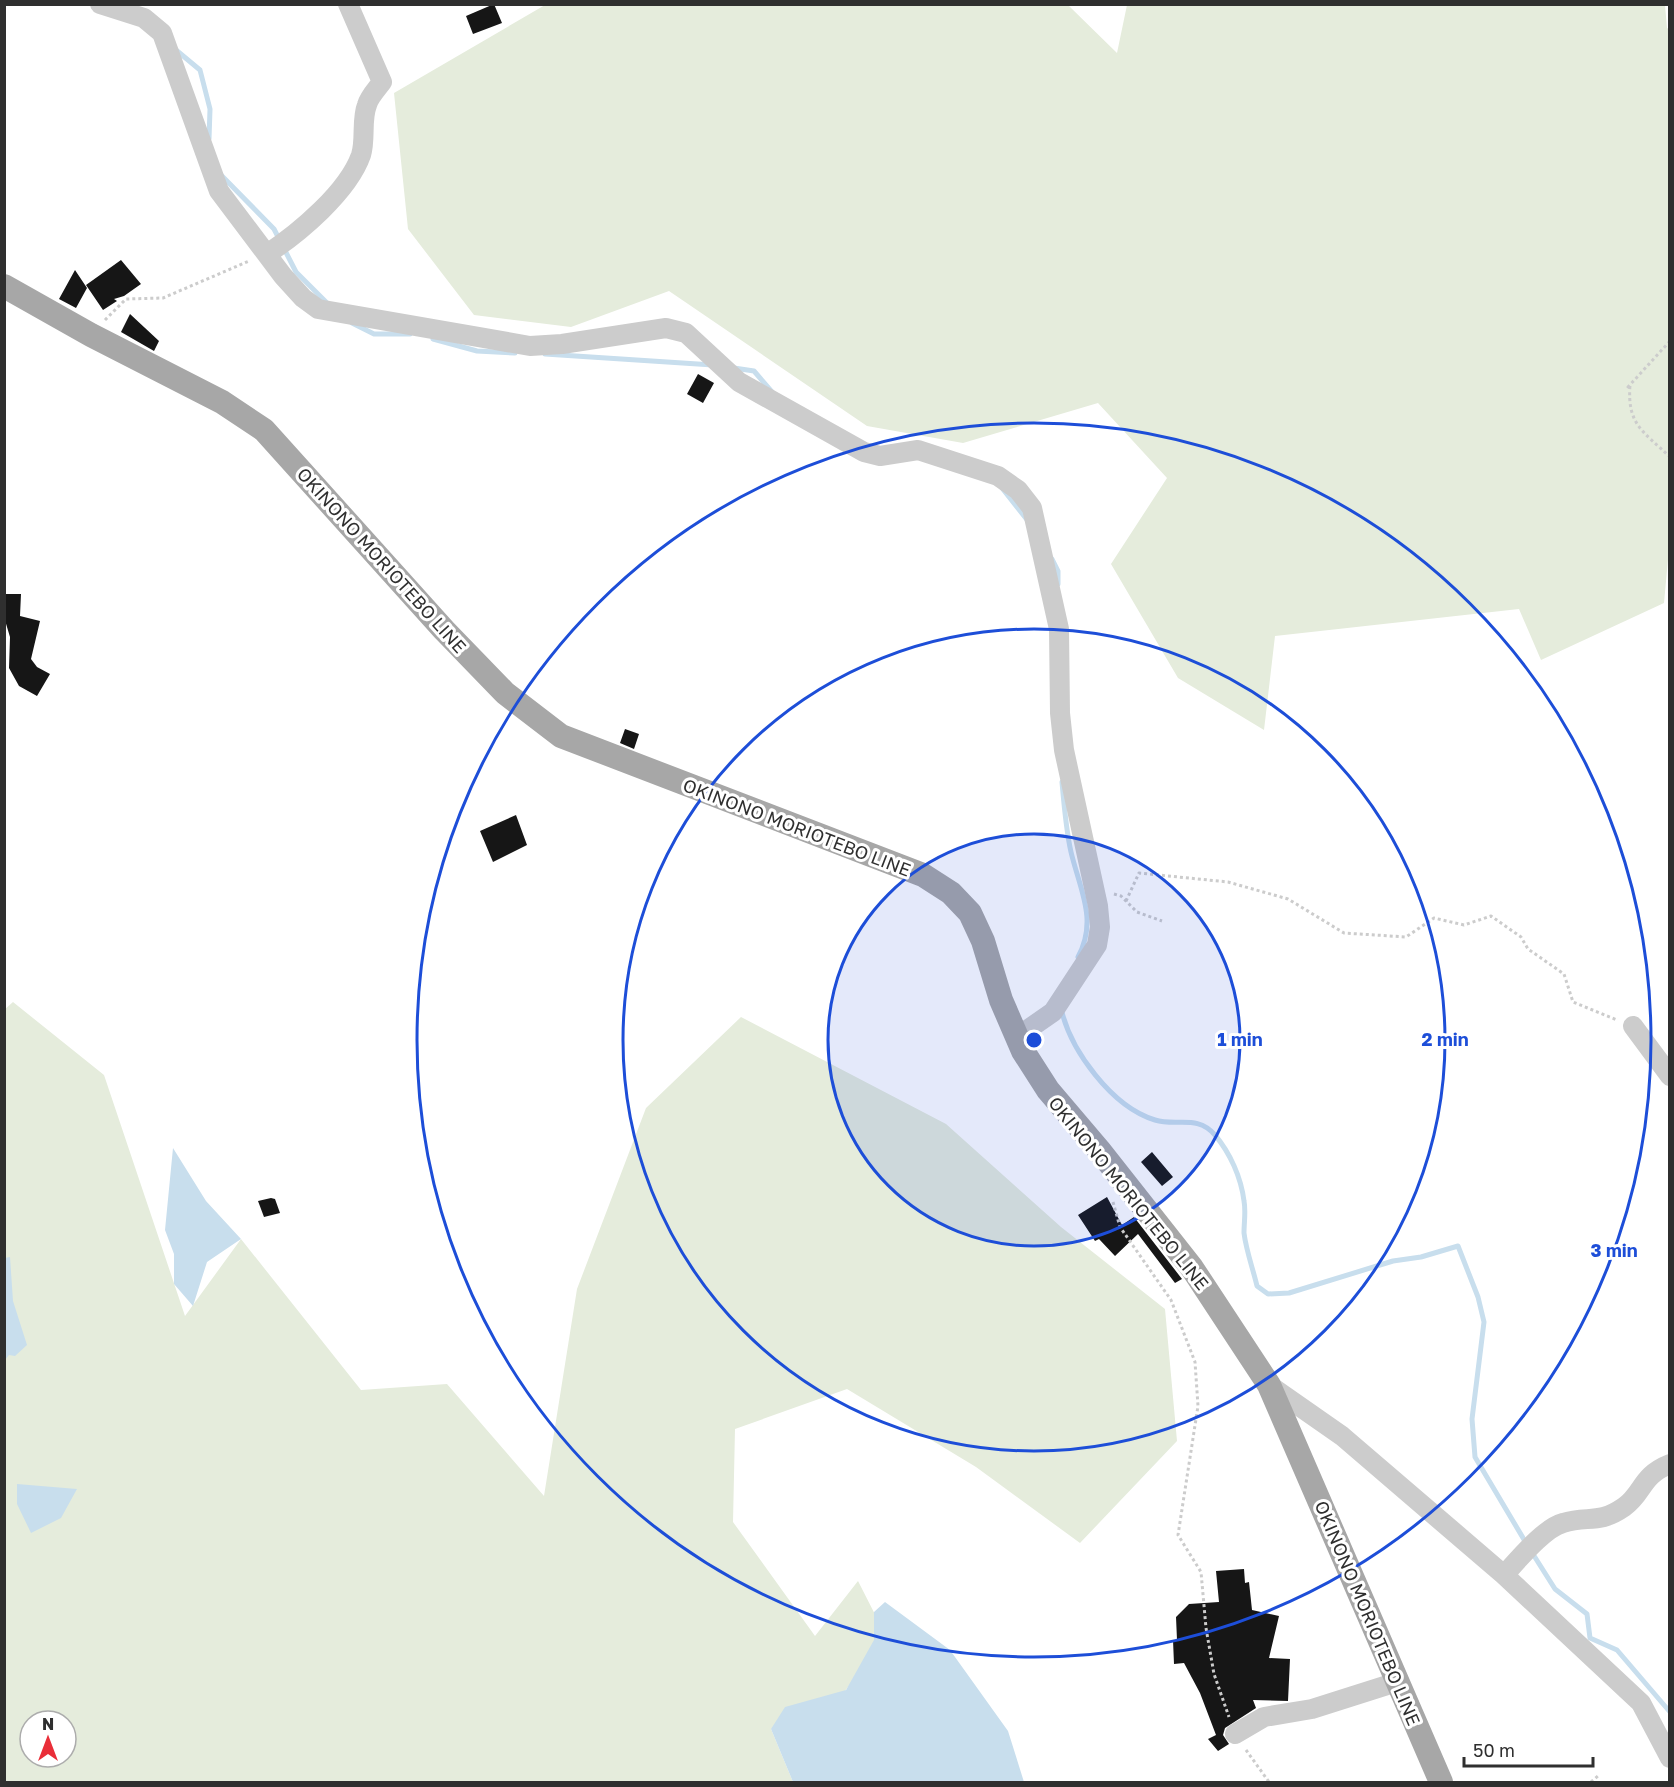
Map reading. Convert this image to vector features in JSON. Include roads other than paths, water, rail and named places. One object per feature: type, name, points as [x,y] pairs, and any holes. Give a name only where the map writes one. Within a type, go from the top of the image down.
[{"type":"main road","name":"OKINONO MORIOTEBO LINE","points":[[4,286],[91,335],[222,402],[264,430],[497,685],[534,718],[561,736],[747,809],[874,854],[923,875],[951,893],[970,913],[1001,1000],[1017,1037],[1048,1090],[1099,1149],[1192,1268],[1269,1385],[1441,1782]]},
{"type":"street","points":[[100,4],[144,18],[162,33],[219,191],[303,298],[318,309],[530,346],[562,344],[666,328],[686,333],[739,382],[864,452],[880,456],[918,450],[998,476],[1018,490],[1032,508],[1059,629],[1060,713],[1064,750],[1100,927],[1097,945],[1053,1012],[1017,1037]]},
{"type":"street","points":[[267,254],[292,238],[339,190],[359,159],[365,141],[367,105],[382,82],[348,4]]},
{"type":"street","points":[[1633,1026],[1670,1076]]},
{"type":"street","points":[[1269,1385],[1342,1436],[1504,1575],[1641,1703],[1670,1758]]},
{"type":"street","points":[[1504,1575],[1547,1532],[1562,1523],[1602,1520],[1626,1506],[1653,1470],[1670,1464]]},
{"type":"street","points":[[1235,1734],[1264,1717],[1312,1709],[1397,1682]]},
{"type":"water","points":[[173,1148],[206,1201],[241,1239],[207,1262],[193,1306],[174,1284],[174,1254],[165,1230]]},
{"type":"water","points":[[10,1257],[13,1301],[27,1345],[15,1356],[9,1355],[5,1360],[5,1258]]},
{"type":"water","points":[[17,1484],[77,1489],[61,1518],[31,1533],[17,1504]]},
{"type":"water","points":[[885,1602],[950,1650],[1008,1731],[1024,1782],[793,1782],[771,1729],[785,1707],[846,1690],[874,1640],[874,1612]]},
{"type":"waterway","points":[[176,50],[200,70],[210,109],[209,139]]},
{"type":"waterway","points":[[221,175],[274,229],[296,272],[329,305]]},
{"type":"waterway","points":[[352,323],[374,334],[410,334]]},
{"type":"waterway","points":[[433,339],[477,351],[515,353]]},
{"type":"waterway","points":[[545,354],[713,365]]},
{"type":"waterway","points":[[734,368],[754,371],[772,392]]},
{"type":"waterway","points":[[1002,488],[1028,521]]},
{"type":"waterway","points":[[1052,559],[1058,571],[1058,584]]},
{"type":"waterway","points":[[1062,782],[1069,844],[1087,918],[1087,930],[1078,957]]},
{"type":"waterway","points":[[1061,1008],[1073,1041],[1083,1058],[1095,1075],[1123,1103],[1155,1120],[1194,1123],[1215,1135],[1230,1157],[1240,1183],[1245,1205],[1244,1233],[1248,1253],[1257,1286],[1268,1294],[1289,1293],[1393,1261],[1421,1257],[1458,1246],[1478,1297],[1484,1322],[1472,1419],[1475,1457],[1526,1543]]},
{"type":"waterway","points":[[1531,1551],[1555,1589],[1587,1614],[1590,1638],[1617,1650],[1670,1712]]}]
